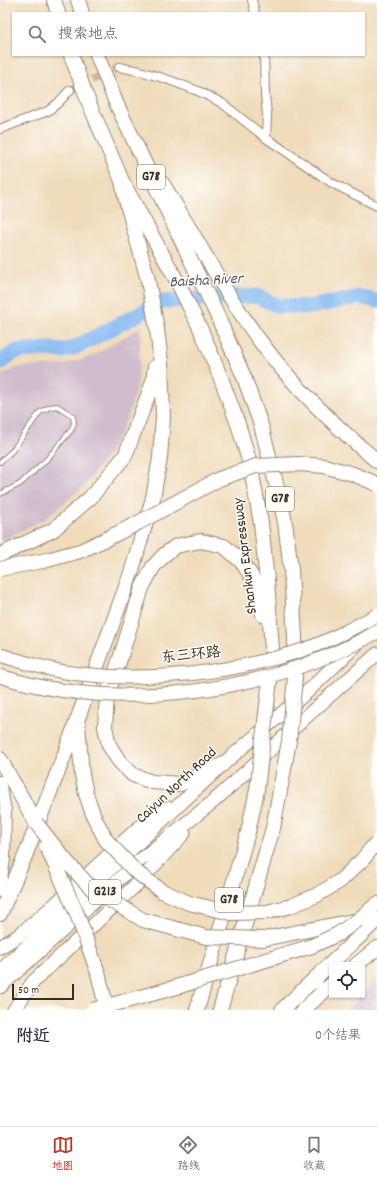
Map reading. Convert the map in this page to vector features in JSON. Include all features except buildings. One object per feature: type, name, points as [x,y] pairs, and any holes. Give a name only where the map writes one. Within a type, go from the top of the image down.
[{"type":"highway","points":[[54,0],[58,12]]},
{"type":"highway","points":[[78,0],[82,12]]},
{"type":"highway","name":"Shankun Expressway","points":[[71,56],[89,103],[122,181],[167,263],[201,330],[225,388],[239,426],[250,464],[262,531],[272,658],[257,790],[248,832],[197,1010]]},
{"type":"highway","name":"G78","points":[[97,56],[117,105],[223,328],[244,377],[261,425],[285,522],[291,570],[295,637],[295,678],[289,741],[273,828],[220,1010]]},
{"type":"highway","points":[[128,128],[177,207],[210,265],[246,321],[266,348],[293,382],[315,405],[377,461]]},
{"type":"highway","points":[[0,914],[6,890],[28,849],[131,573],[153,498],[160,458],[163,417],[161,364],[158,336],[149,287],[122,181]]},
{"type":"highway","points":[[0,555],[53,530],[90,498],[125,456],[153,382],[158,336]]},
{"type":"highway","points":[[342,431],[377,450]]},
{"type":"highway","points":[[0,568],[47,560],[80,551],[138,523],[219,479],[256,466],[299,464],[324,466],[353,474],[377,484]]},
{"type":"highway","points":[[222,765],[180,784],[152,782],[133,775],[119,761],[109,745],[105,727],[107,695],[142,588],[153,567],[164,555],[176,546],[201,540],[224,546],[242,562],[252,578],[261,603],[272,658]]},
{"type":"highway","points":[[345,654],[377,615]]},
{"type":"highway","name":"东三环路","points":[[0,655],[34,666],[79,674],[173,676],[222,670],[272,659],[329,639],[377,615]]},
{"type":"highway","name":"Caiyun North Road","points":[[0,970],[222,765],[308,691],[345,654],[377,626]]},
{"type":"highway","points":[[0,676],[23,683],[71,692],[169,694],[220,687],[270,675],[328,655],[350,646],[377,632]]},
{"type":"highway","name":"Caiyun North Road","points":[[0,986],[139,861],[214,801],[377,654]]},
{"type":"highway","points":[[77,719],[82,775],[86,794],[94,817],[106,840],[136,871],[162,891],[189,903],[231,913],[267,912],[291,906],[317,895],[340,881],[362,860],[377,842]]},
{"type":"highway","points":[[0,759],[36,823],[77,914],[98,973],[107,1010]]},
{"type":"highway","points":[[0,947],[18,936],[52,907],[146,822],[192,794]]},
{"type":"highway","points":[[14,1010],[34,982],[139,882],[214,801]]},
{"type":"highway","points":[[36,823],[66,861],[93,890],[143,920],[206,937],[263,939],[358,920]]},
{"type":"highway","points":[[93,1010],[173,988],[312,946],[338,934],[377,904]]},
{"type":"highway","points":[[282,1010],[377,920]]},
{"type":"highway","points":[[340,962],[377,934]]},
{"type":"highway","points":[[360,962],[377,948]]},
{"type":"highway","points":[[308,985],[329,970]]},
{"type":"highway","points":[[302,1010],[329,987]]},
{"type":"street","points":[[252,0],[255,12]]},
{"type":"street","points":[[264,56],[267,115],[266,138]]},
{"type":"street","points":[[119,67],[140,71],[162,78],[198,91],[222,103],[266,138],[332,183],[377,206]]},
{"type":"street","points":[[0,129],[48,111],[70,90]]},
{"type":"street","points":[[0,780],[6,810],[6,890]]},
{"type":"lane","points":[[0,462],[12,451],[40,412],[50,407],[57,406],[73,416],[74,423],[72,429],[47,459],[20,484],[0,494]]},
{"type":"shaded area","points":[[141,327],[138,381],[128,417],[109,453],[84,486],[45,519],[0,541],[0,378],[3,374],[19,367],[64,365],[92,356]]},
{"type":"shaded area","points":[[377,977],[377,1010],[347,1010],[359,998],[365,998],[365,991]]},
{"type":"waterway","name":"Baisha River","points":[[0,363],[17,351],[50,349],[61,351],[71,349],[163,301],[256,296],[279,306],[310,307],[359,297],[377,301]]},
{"type":"tunnel","points":[[70,90],[119,67]]}]
